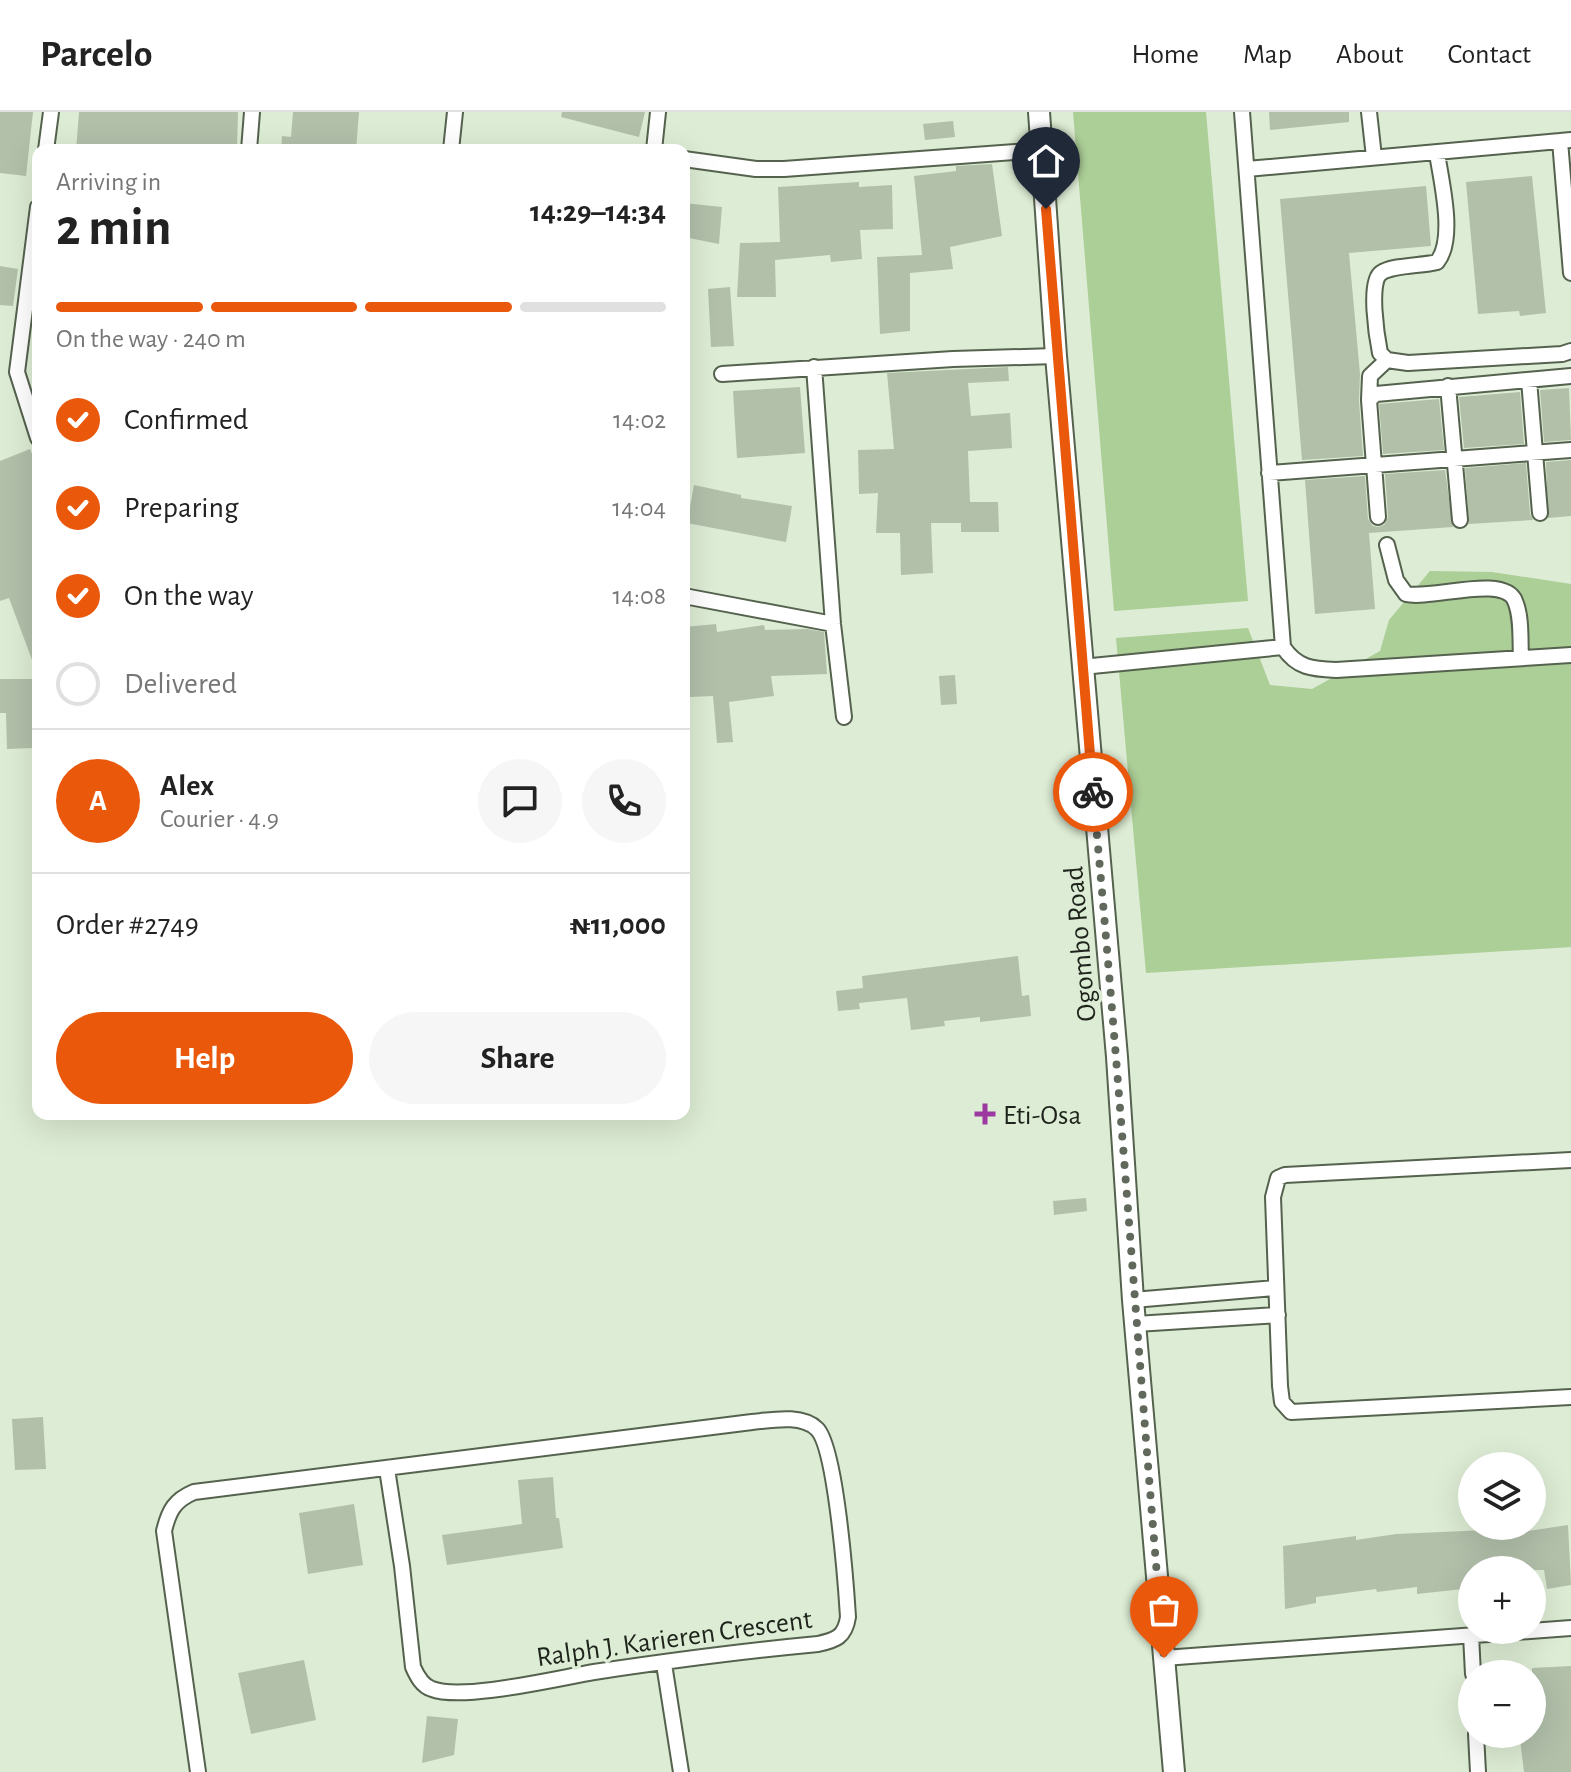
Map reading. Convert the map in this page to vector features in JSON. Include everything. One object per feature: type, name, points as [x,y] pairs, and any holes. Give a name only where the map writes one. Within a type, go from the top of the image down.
[{"type":"main road","name":"Ogombo Road","points":[[1039,112],[1056,356],[1117,1057],[1133,1300],[1174,1772]]},
{"type":"street","points":[[47,144],[51,112]]},
{"type":"street","points":[[249,144],[252,112]]},
{"type":"street","points":[[452,144],[455,112]]},
{"type":"street","points":[[655,144],[658,112]]},
{"type":"street","points":[[1242,112],[1283,647],[1299,665],[1316,670],[1571,655]]},
{"type":"street","points":[[1369,112],[1374,157]]},
{"type":"street","points":[[1247,169],[1566,140],[1571,273]]},
{"type":"street","points":[[690,160],[756,169],[784,169],[1042,150]]},
{"type":"street","points":[[1437,153],[1447,226],[1441,257],[1428,265],[1388,270],[1381,273],[1374,283],[1380,353],[1387,360],[1408,363],[1571,351]]},
{"type":"street","points":[[32,252],[17,364],[32,419]]},
{"type":"street","points":[[722,374],[1056,356]]},
{"type":"street","points":[[1378,517],[1370,376],[1387,360]]},
{"type":"street","points":[[814,367],[833,624],[844,717]]},
{"type":"street","points":[[1369,400],[1376,394],[1571,376]]},
{"type":"street","points":[[1529,380],[1540,513]]},
{"type":"street","points":[[1448,386],[1460,520]]},
{"type":"street","points":[[1269,473],[1571,450]]},
{"type":"street","points":[[1387,545],[1396,580],[1406,594],[1489,588],[1509,593],[1516,602],[1521,658]]},
{"type":"street","points":[[690,597],[833,624]]},
{"type":"street","points":[[1082,667],[1283,647]]},
{"type":"street","points":[[1571,1160],[1285,1175],[1278,1178],[1273,1197],[1282,1402],[1291,1412],[1571,1397]]},
{"type":"street","points":[[1133,1300],[1276,1288]]},
{"type":"street","points":[[1136,1324],[1278,1315]]},
{"type":"street","name":"Ralph J. Karieren Crescent","points":[[198,1772],[164,1531],[170,1510],[181,1497],[194,1492],[752,1422],[797,1420],[811,1425],[824,1439],[831,1467],[848,1617],[843,1635],[818,1644],[597,1672],[473,1692],[429,1689],[419,1680],[413,1667],[387,1469]]},
{"type":"street","points":[[1546,1630],[1571,1628]]},
{"type":"street","points":[[1164,1658],[1458,1636]]},
{"type":"street","points":[[664,1664],[681,1772]]},
{"type":"street","points":[[1477,1748],[1478,1772]]},
{"type":"green space","points":[[1073,112],[1206,112],[1248,601],[1114,611]]},
{"type":"green space","points":[[1430,571],[1492,572],[1571,584],[1571,947],[1146,973],[1116,638],[1248,628],[1270,685],[1312,689],[1380,651],[1389,620]]},
{"type":"building","points":[[0,112],[33,112],[26,176],[0,173]]},
{"type":"building","points":[[79,112],[238,112],[237,144],[76,144]]},
{"type":"building","points":[[293,112],[359,112],[356,144],[281,144],[282,136],[291,137]]},
{"type":"building","points":[[562,112],[645,112],[639,137],[561,117]]},
{"type":"building","points":[[1269,112],[1349,112],[1349,122],[1270,130]]},
{"type":"building","points":[[953,121],[955,137],[925,140],[923,124]]},
{"type":"building","points":[[992,164],[1002,236],[950,247],[953,269],[910,273],[910,331],[880,334],[877,257],[922,255],[914,176],[956,171],[956,166]]},
{"type":"building","points":[[1532,176],[1546,313],[1520,316],[1519,311],[1478,314],[1466,182]]},
{"type":"building","points":[[859,182],[859,187],[892,185],[893,229],[860,230],[862,259],[831,262],[830,255],[775,260],[776,297],[737,297],[740,243],[780,242],[778,187]]},
{"type":"building","points":[[1426,186],[1431,246],[1349,253],[1360,374],[1363,456],[1302,460],[1280,199]]},
{"type":"building","points":[[690,204],[722,207],[719,244],[690,238]]},
{"type":"building","points":[[0,266],[18,269],[13,306],[0,305]]},
{"type":"building","points":[[730,287],[734,346],[711,347],[708,289]]},
{"type":"building","points":[[1008,367],[1009,381],[968,383],[971,416],[1010,413],[1012,448],[968,451],[970,502],[998,502],[999,532],[961,532],[961,523],[931,523],[933,573],[901,575],[900,533],[876,533],[878,493],[859,494],[858,450],[894,449],[887,373]]},
{"type":"building","points":[[800,387],[805,453],[737,458],[733,391]]},
{"type":"building","points":[[1569,388],[1571,440],[1544,442],[1540,390]]},
{"type":"building","points":[[1520,392],[1524,444],[1464,448],[1459,397]]},
{"type":"building","points":[[1439,399],[1444,450],[1383,454],[1379,404]]},
{"type":"building","points":[[30,449],[32,454],[32,660],[9,598],[0,601],[0,461]]},
{"type":"building","points":[[1571,460],[1571,516],[1548,518],[1546,462]]},
{"type":"building","points":[[1526,463],[1533,520],[1469,524],[1465,468]]},
{"type":"building","points":[[1445,470],[1453,527],[1369,533],[1375,609],[1315,614],[1305,480],[1365,476],[1368,519],[1378,527],[1384,525],[1388,517],[1385,474]]},
{"type":"building","points":[[694,485],[741,495],[741,498],[792,506],[786,542],[690,524]]},
{"type":"building","points":[[716,624],[717,632],[764,625],[765,630],[807,629],[824,632],[827,674],[771,676],[774,696],[729,702],[733,742],[717,743],[713,696],[690,697],[690,626]]},
{"type":"building","points":[[955,675],[957,704],[941,705],[939,676]]},
{"type":"building","points":[[0,679],[32,679],[32,748],[7,749],[6,713],[0,713]]},
{"type":"building","points":[[1018,956],[1022,996],[1029,995],[1031,1016],[980,1022],[980,1017],[944,1021],[945,1026],[911,1030],[907,998],[859,1003],[860,1009],[838,1011],[836,991],[863,988],[862,976]]},
{"type":"building","points":[[1086,1198],[1087,1211],[1054,1215],[1053,1201]]},
{"type":"building","points":[[43,1417],[46,1469],[15,1470],[12,1419]]},
{"type":"building","points":[[553,1477],[556,1518],[559,1518],[563,1548],[447,1565],[442,1535],[522,1524],[518,1480]]},
{"type":"building","points":[[354,1504],[363,1565],[308,1574],[299,1513]]},
{"type":"building","points":[[1568,1525],[1571,1585],[1547,1589],[1546,1556],[1458,1556],[1458,1590],[1417,1594],[1417,1587],[1377,1592],[1376,1589],[1316,1597],[1316,1603],[1285,1609],[1283,1546],[1356,1536],[1356,1540],[1396,1534],[1458,1531],[1458,1540],[1546,1540],[1546,1528]]},
{"type":"building","points":[[304,1660],[316,1720],[251,1734],[238,1673]]},
{"type":"building","points":[[1571,1666],[1571,1772],[1524,1772],[1521,1748],[1546,1748],[1546,1667]]},
{"type":"building","points":[[427,1716],[458,1719],[454,1755],[422,1763]]},
{"type":"way so far","points":[[1093,792],[1164,1658]]},
{"type":"place","name":"Eti-Osa","points":[[985,1114]]},
{"type":"route","points":[[1046,209],[1093,792]]}]
